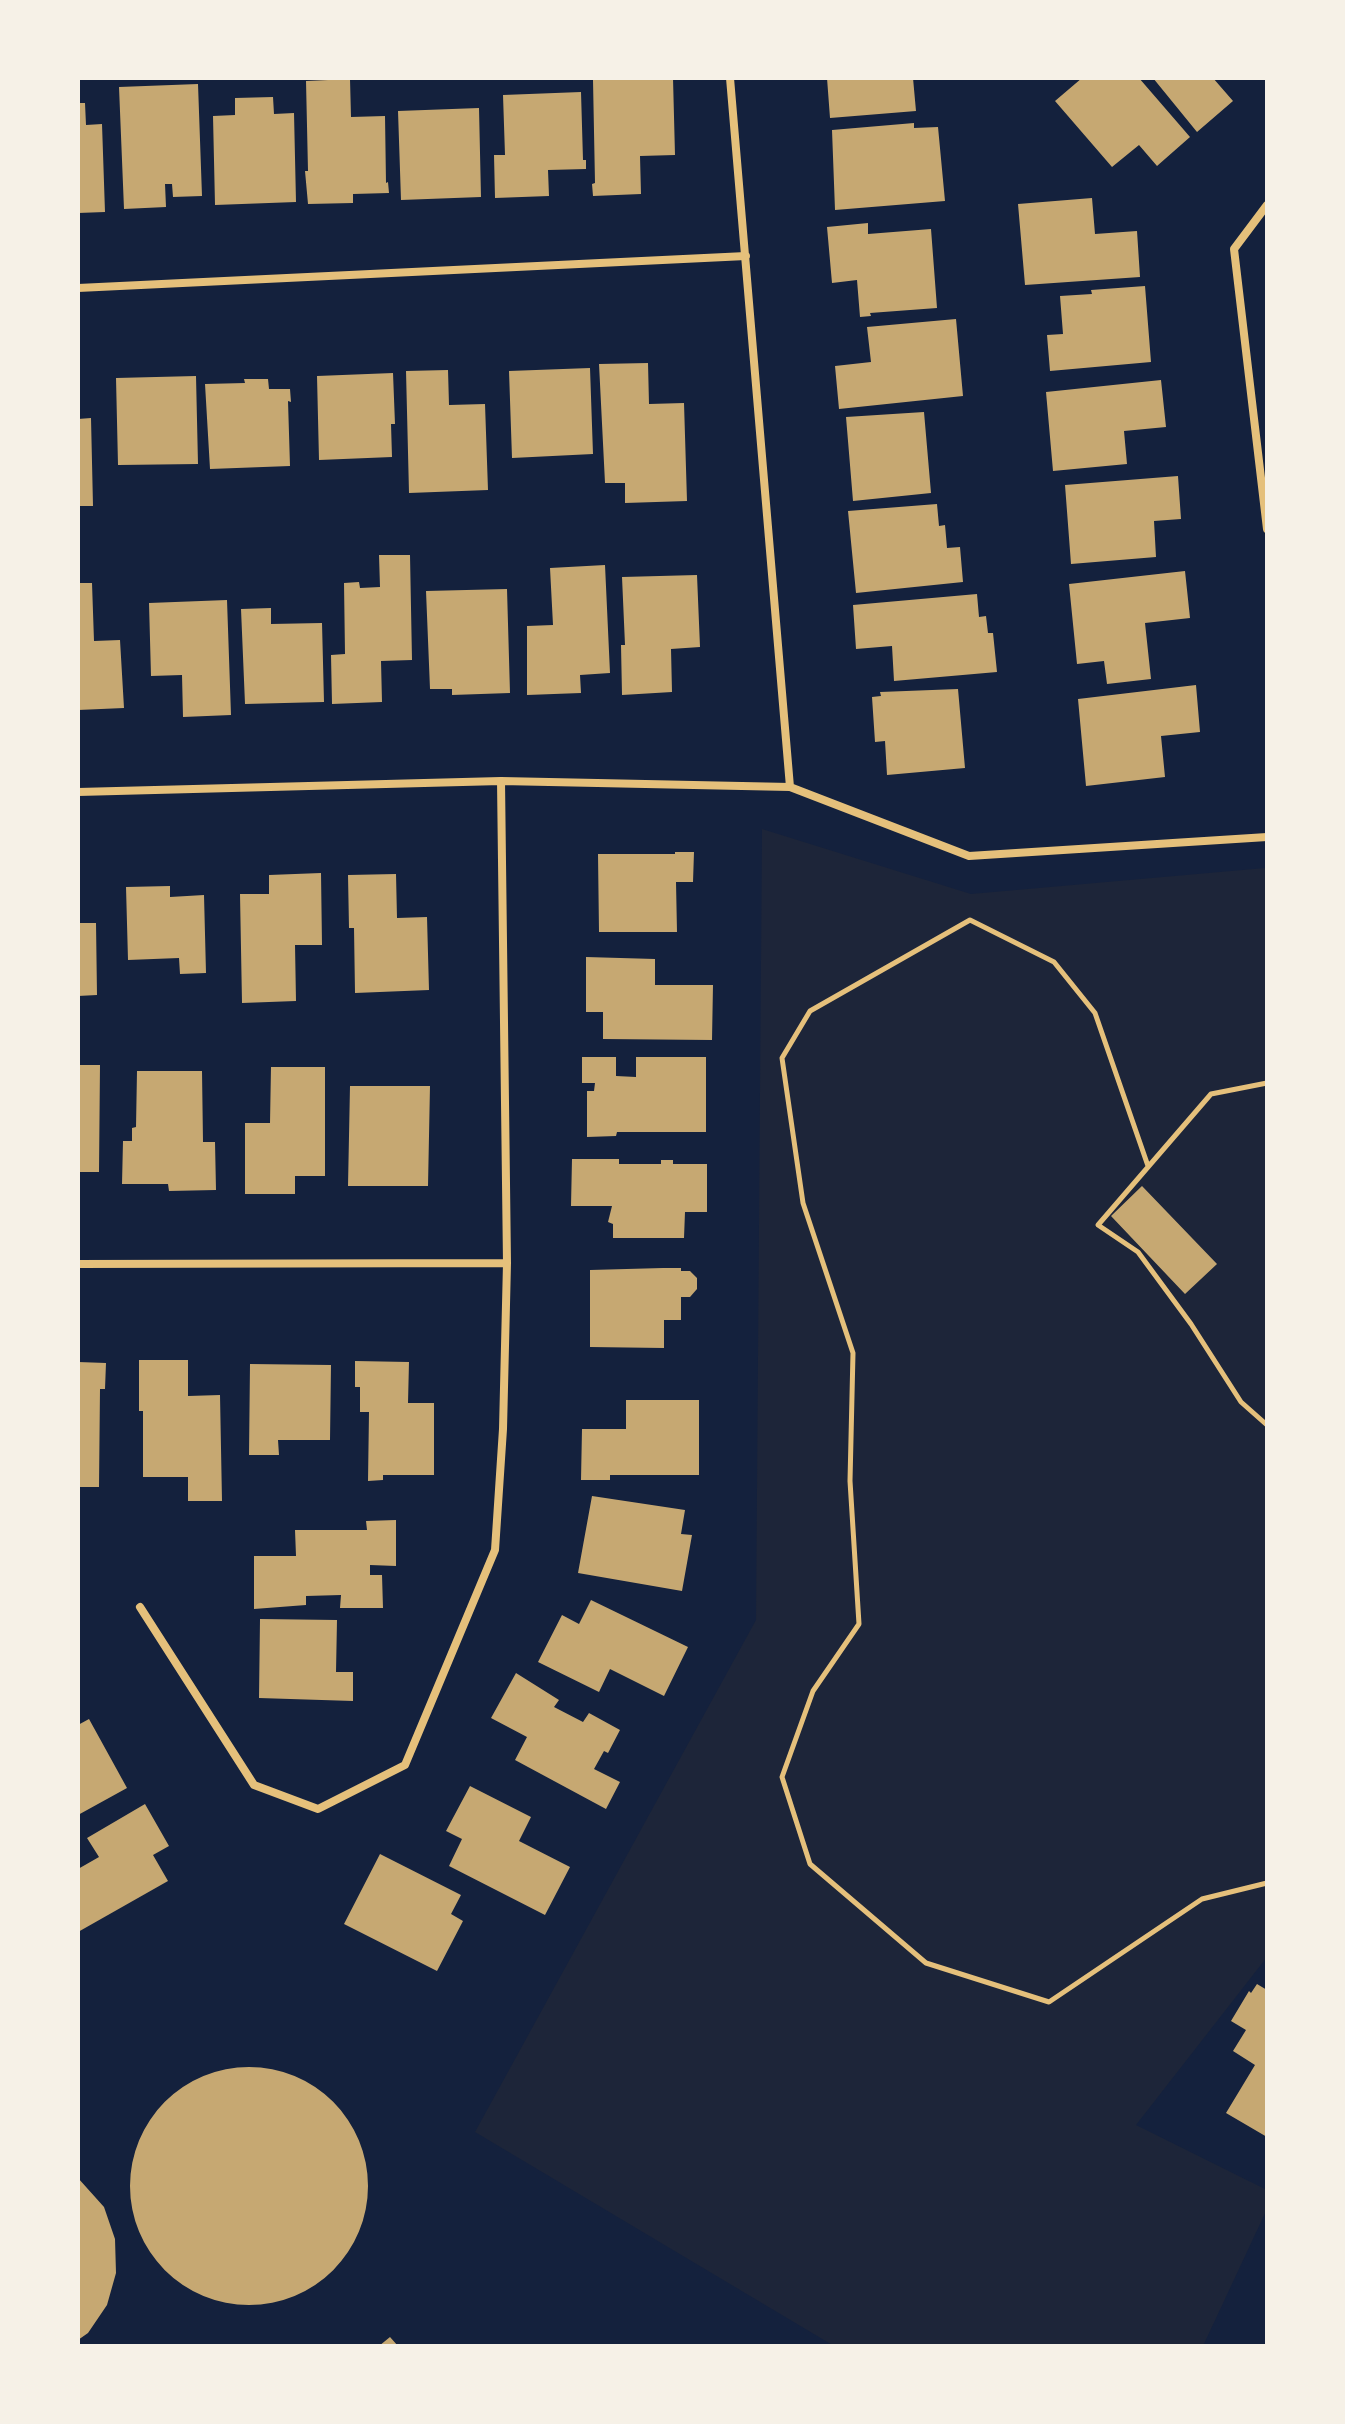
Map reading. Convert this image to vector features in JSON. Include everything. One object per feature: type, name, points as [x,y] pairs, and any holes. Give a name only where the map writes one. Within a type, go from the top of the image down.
[{"type":"street","points":[[730,78],[790,787]]},
{"type":"street","points":[[1267,205],[1234,249],[1267,529]]},
{"type":"street","points":[[78,288],[746,256]]},
{"type":"street","points":[[140,1607],[254,1785],[318,1809],[405,1765],[495,1550],[503,1429],[507,1263],[501,781]]},
{"type":"street","points":[[78,792],[501,781],[790,787],[969,856],[1267,837]]},
{"type":"street","points":[[78,1264],[507,1263]]},
{"type":"path","points":[[1148,1166],[1095,1013],[1054,962],[970,920],[810,1011],[796,1034],[782,1058],[803,1203],[853,1353],[850,1481],[859,1624],[813,1691],[782,1777],[810,1864],[926,1963],[1049,2002],[1202,1899],[1267,1883]]},
{"type":"path","points":[[1267,1083],[1211,1094],[1098,1225],[1138,1252],[1191,1324],[1241,1402],[1267,1425]]},
{"type":"shaded area","points":[[762,829],[971,894],[1265,868],[1267,873],[1267,1957],[1136,2125],[1267,2190],[1267,2209],[1203,2346],[834,2346],[475,2132],[756,1620]]},
{"type":"building","points":[[673,78],[675,155],[640,156],[641,194],[593,196],[593,80]]},
{"type":"building","points":[[827,78],[913,78],[916,111],[830,118]]},
{"type":"building","points":[[1082,78],[1139,78],[1190,137],[1157,166],[1139,145],[1112,167],[1055,101]]},
{"type":"building","points":[[1153,78],[1213,78],[1233,101],[1197,132]]},
{"type":"building","points":[[350,79],[351,117],[385,116],[386,183],[389,193],[353,194],[353,203],[308,204],[305,171],[308,171],[306,81]]},
{"type":"building","points":[[198,84],[202,196],[173,197],[172,184],[165,184],[166,207],[124,209],[119,87]]},
{"type":"building","points":[[581,92],[583,160],[586,160],[586,169],[548,170],[549,196],[495,198],[494,155],[505,155],[503,95]]},
{"type":"building","points":[[273,97],[274,114],[294,113],[296,202],[215,205],[213,116],[235,115],[235,98]]},
{"type":"building","points":[[78,103],[85,103],[86,125],[102,124],[105,212],[78,213]]},
{"type":"building","points":[[479,108],[481,197],[401,200],[398,111]]},
{"type":"building","points":[[914,123],[914,128],[938,127],[945,201],[835,210],[832,130]]},
{"type":"building","points":[[1092,198],[1095,234],[1137,231],[1140,277],[1025,285],[1018,204]]},
{"type":"building","points":[[868,223],[868,234],[931,229],[937,308],[870,313],[871,316],[860,317],[857,280],[832,283],[827,227]]},
{"type":"building","points":[[1145,286],[1151,362],[1050,371],[1047,335],[1063,334],[1060,296]]},
{"type":"building","points":[[956,319],[963,396],[839,409],[835,366],[871,362],[867,327]]},
{"type":"building","points":[[648,363],[649,404],[684,403],[687,501],[625,503],[625,483],[605,483],[599,364]]},
{"type":"building","points":[[590,368],[593,454],[512,458],[509,371]]},
{"type":"building","points":[[448,370],[449,405],[485,404],[488,490],[409,493],[406,371]]},
{"type":"building","points":[[393,373],[395,424],[391,424],[392,457],[319,460],[317,376]]},
{"type":"building","points":[[196,376],[198,464],[118,465],[116,378]]},
{"type":"building","points":[[244,379],[268,379],[269,389],[290,389],[290,466],[210,469],[205,384],[245,383]]},
{"type":"building","points":[[1161,380],[1166,427],[1124,431],[1127,464],[1053,471],[1046,392]]},
{"type":"building","points":[[924,412],[931,493],[853,501],[846,417]]},
{"type":"building","points":[[91,418],[93,506],[78,506],[78,419]]},
{"type":"building","points":[[1178,476],[1181,519],[1154,521],[1156,557],[1071,564],[1065,485]]},
{"type":"building","points":[[937,504],[939,526],[945,525],[947,548],[960,547],[963,582],[856,593],[848,511]]},
{"type":"building","points":[[379,555],[410,555],[412,660],[381,661],[382,702],[332,704],[331,655],[345,654],[344,583],[359,582],[360,588],[380,587]]},
{"type":"building","points":[[605,565],[610,673],[580,675],[581,693],[527,695],[527,626],[553,625],[550,568]]},
{"type":"building","points":[[1185,571],[1190,618],[1145,623],[1151,679],[1107,684],[1104,661],[1077,664],[1069,584]]},
{"type":"building","points":[[697,575],[700,647],[671,649],[672,692],[622,695],[621,645],[625,645],[622,577]]},
{"type":"building","points":[[78,583],[92,583],[94,641],[120,640],[124,708],[78,710]]},
{"type":"building","points":[[507,589],[510,693],[452,695],[452,689],[430,689],[426,591]]},
{"type":"building","points":[[977,594],[979,617],[986,616],[988,633],[993,633],[997,672],[894,681],[892,646],[856,649],[853,605]]},
{"type":"building","points":[[227,600],[231,715],[183,717],[182,675],[151,676],[149,603]]},
{"type":"building","points":[[271,608],[271,624],[322,623],[324,702],[245,704],[241,609]]},
{"type":"building","points":[[1196,685],[1200,732],[1161,736],[1165,777],[1086,786],[1078,699]]},
{"type":"building","points":[[958,689],[965,768],[887,775],[885,741],[875,742],[872,697],[881,696],[880,692]]},
{"type":"building","points":[[694,852],[693,882],[676,882],[677,932],[599,932],[598,854]]},
{"type":"building","points":[[321,873],[322,945],[295,945],[296,1001],[242,1003],[240,894],[269,894],[269,875]]},
{"type":"building","points":[[396,874],[397,918],[427,917],[429,990],[355,993],[354,928],[349,928],[348,875]]},
{"type":"building","points":[[170,886],[170,897],[204,895],[206,973],[180,974],[179,958],[128,960],[126,887]]},
{"type":"building","points":[[78,923],[96,923],[97,995],[78,996]]},
{"type":"building","points":[[586,957],[655,959],[655,985],[713,985],[712,1040],[603,1039],[603,1012],[586,1012]]},
{"type":"building","points":[[582,1057],[616,1057],[616,1076],[636,1077],[636,1057],[706,1057],[706,1132],[617,1132],[616,1136],[587,1137],[587,1091],[594,1091],[595,1083],[582,1083]]},
{"type":"building","points":[[78,1065],[100,1065],[99,1172],[78,1172]]},
{"type":"building","points":[[271,1067],[325,1067],[325,1176],[295,1176],[295,1194],[245,1194],[245,1123],[270,1123]]},
{"type":"building","points":[[137,1071],[202,1071],[203,1142],[215,1142],[216,1190],[169,1191],[168,1184],[122,1184],[123,1141],[132,1141],[132,1128],[136,1127]]},
{"type":"building","points":[[350,1086],[430,1086],[428,1186],[348,1186]]},
{"type":"building","points":[[572,1159],[619,1159],[619,1164],[661,1164],[661,1160],[673,1160],[673,1164],[707,1164],[707,1212],[685,1212],[684,1238],[613,1238],[613,1224],[608,1222],[612,1206],[571,1206]]},
{"type":"building","points":[[1142,1186],[1217,1264],[1185,1294],[1111,1216]]},
{"type":"building","points":[[681,1268],[681,1271],[690,1271],[697,1278],[697,1289],[690,1297],[681,1297],[681,1320],[664,1320],[664,1348],[590,1347],[590,1270]]},
{"type":"building","points":[[139,1360],[188,1360],[188,1396],[220,1395],[222,1501],[188,1501],[188,1477],[143,1477]]},
{"type":"building","points":[[355,1361],[409,1362],[408,1403],[434,1403],[434,1475],[383,1475],[383,1480],[368,1481],[369,1412],[360,1412],[360,1387],[355,1387]]},
{"type":"building","points":[[78,1362],[106,1363],[105,1389],[100,1389],[99,1487],[78,1487]]},
{"type":"building","points":[[250,1364],[331,1365],[330,1440],[278,1440],[279,1455],[249,1455]]},
{"type":"building","points":[[626,1400],[699,1400],[699,1475],[610,1475],[610,1480],[581,1480],[582,1429],[626,1429]]},
{"type":"building","points":[[592,1496],[685,1510],[681,1534],[692,1535],[682,1591],[578,1573]]},
{"type":"building","points":[[396,1520],[396,1566],[370,1565],[370,1575],[382,1575],[383,1608],[340,1608],[341,1595],[306,1596],[306,1605],[254,1609],[254,1556],[296,1556],[295,1530],[367,1530],[366,1521]]},
{"type":"building","points":[[591,1600],[688,1647],[664,1696],[610,1669],[599,1692],[538,1662],[562,1615],[579,1624]]},
{"type":"building","points":[[260,1619],[337,1620],[336,1672],[353,1672],[353,1701],[259,1698]]},
{"type":"building","points":[[516,1673],[559,1700],[554,1707],[583,1722],[589,1713],[620,1730],[608,1753],[604,1751],[594,1769],[620,1782],[606,1809],[515,1760],[527,1737],[491,1718]]},
{"type":"building","points":[[89,1719],[127,1788],[78,1815],[78,1725]]},
{"type":"building","points":[[470,1786],[531,1817],[519,1841],[570,1867],[545,1915],[449,1866],[462,1839],[446,1831]]},
{"type":"building","points":[[145,1804],[169,1846],[153,1855],[168,1881],[78,1932],[78,1869],[99,1857],[87,1838]]},
{"type":"building","points":[[380,1854],[461,1895],[451,1914],[463,1921],[437,1971],[344,1924]]},
{"type":"building","points":[[1257,1984],[1267,1990],[1267,2137],[1226,2113],[1255,2065],[1233,2051],[1246,2030],[1231,2021],[1249,1991],[1251,1993]]},
{"type":"building","points":[[249,2067],[272,2069],[294,2076],[315,2087],[333,2102],[348,2120],[359,2141],[366,2163],[366,2209],[359,2231],[348,2252],[333,2270],[315,2285],[294,2296],[272,2303],[249,2305],[226,2303],[204,2296],[183,2285],[165,2270],[150,2252],[139,2231],[132,2209],[130,2186],[132,2163],[139,2141],[150,2120],[165,2102],[183,2087],[204,2076],[226,2069]]},
{"type":"building","points":[[78,2178],[104,2207],[115,2239],[116,2273],[107,2305],[88,2333],[78,2340]]},
{"type":"building","points":[[390,2337],[398,2346],[379,2346]]}]
